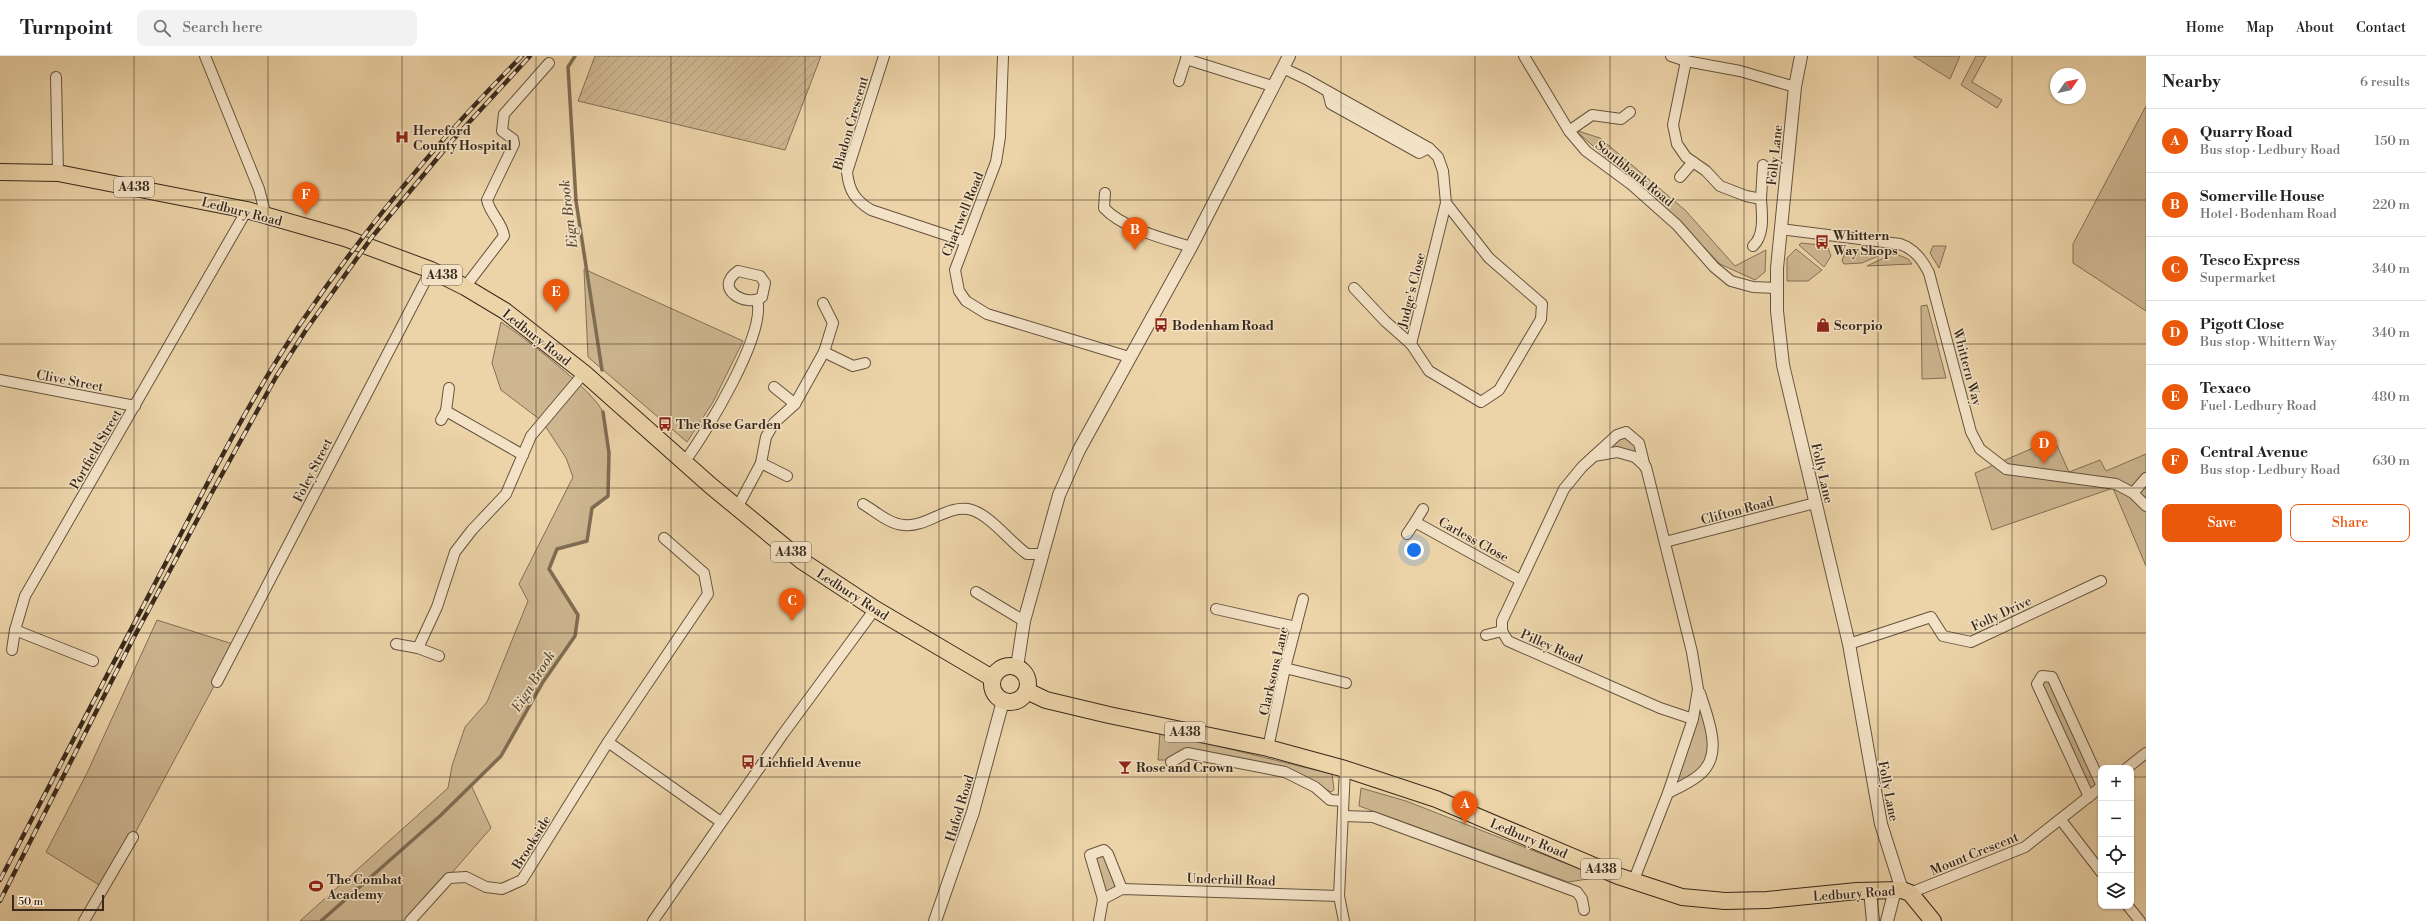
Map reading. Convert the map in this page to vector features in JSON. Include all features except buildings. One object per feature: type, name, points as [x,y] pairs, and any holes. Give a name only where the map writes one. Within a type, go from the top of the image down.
[{"type":"highway","name":"Ledbury Road","points":[[0,172],[58,172],[247,210],[345,238],[430,270],[465,287],[506,311],[588,377],[737,508],[802,561],[875,609],[992,678]]},
{"type":"highway","points":[[1002,667],[1017,667],[1027,677],[1027,691],[1024,697],[1015,702],[1003,701],[993,692],[992,678],[1002,667]]},
{"type":"highway","name":"Ledbury Road","points":[[1027,691],[1046,700],[1109,715],[1268,748],[1345,769],[1436,800],[1633,882],[1682,897],[1725,901],[1767,900],[1870,891],[1902,891],[1933,921]]},
{"type":"street","points":[[205,56],[259,189],[266,216]]},
{"type":"street","name":"Bladon Crescent","points":[[884,56],[847,172],[849,188],[859,202],[871,210],[964,241]]},
{"type":"street","name":"Chartwell Road","points":[[1003,56],[1000,137],[996,162],[980,210],[964,241],[955,270],[959,291],[966,301],[987,314],[1129,357]]},
{"type":"street","points":[[1017,667],[1024,621],[1059,494],[1079,450],[1191,246],[1272,86],[1289,56]]},
{"type":"street","name":"Southbank Road","points":[[1524,56],[1569,131],[1586,151],[1632,185],[1671,220],[1714,267],[1731,280],[1753,287],[1776,288]]},
{"type":"street","points":[[1671,56],[1686,62],[1712,60],[1740,71],[1795,87]]},
{"type":"street","name":"Folly Lane","points":[[1801,56],[1795,87],[1780,230],[1776,288],[1783,366],[1849,644],[1881,824],[1902,891]]},
{"type":"street","points":[[1179,81],[1187,58],[1272,86]]},
{"type":"street","points":[[1686,62],[1673,125],[1677,144],[1686,157],[1720,186],[1746,196],[1761,199]]},
{"type":"street","points":[[465,287],[504,236],[502,226],[489,209],[487,200],[514,144],[513,139],[502,131],[504,114],[549,63]]},
{"type":"street","name":"Judge's Close","points":[[1282,68],[1328,92],[1331,104],[1419,153],[1429,148],[1438,157],[1443,171],[1446,202],[1411,344],[1429,371],[1481,402],[1499,390],[1541,319],[1542,304],[1489,258],[1446,202]]},
{"type":"street","points":[[56,77],[58,172]]},
{"type":"street","points":[[1569,131],[1592,115],[1621,119],[1630,112]]},
{"type":"street","points":[[1680,177],[1693,162]]},
{"type":"street","points":[[1753,246],[1758,242],[1762,223],[1761,199],[1763,165]]},
{"type":"street","points":[[1105,193],[1104,208],[1112,217],[1168,240],[1191,246]]},
{"type":"street","name":"Portfield Street","points":[[12,650],[15,630],[25,596],[247,210]]},
{"type":"street","name":"Whittern Way","points":[[1780,230],[1900,244],[1910,248],[1924,263],[1929,273],[1971,432],[1980,449],[2006,469],[2091,479],[2116,484],[2133,493],[2146,506]]},
{"type":"street","name":"Foley Street","points":[[217,682],[430,270]]},
{"type":"street","points":[[1354,288],[1385,321],[1411,344]]},
{"type":"street","points":[[685,461],[716,414],[742,362],[752,336],[760,308],[757,300]]},
{"type":"street","points":[[737,508],[761,463],[766,437],[774,423],[795,404],[824,352],[833,323],[823,303]]},
{"type":"street","points":[[824,352],[853,366],[865,363]]},
{"type":"street","points":[[418,648],[437,607],[455,552],[472,530],[506,494],[531,436],[542,421],[588,377]]},
{"type":"street","name":"Clive Street","points":[[0,380],[135,406]]},
{"type":"street","points":[[774,387],[795,404]]},
{"type":"street","points":[[449,388],[443,415],[523,455]]},
{"type":"street","name":"Pilley Road","points":[[1668,793],[1698,776],[1707,767],[1714,751],[1711,728],[1698,689],[1665,542],[1646,468],[1639,443],[1626,432],[1618,435],[1594,456],[1564,489],[1502,621],[1502,631],[1508,641],[1660,708],[1693,719]]},
{"type":"street","points":[[1594,456],[1618,452],[1635,457],[1646,468]]},
{"type":"street","points":[[761,463],[787,476]]},
{"type":"street","points":[[2133,493],[2146,478]]},
{"type":"street","name":"Clifton Road","points":[[1665,542],[1815,503]]},
{"type":"street","points":[[863,504],[891,521],[903,525],[913,525],[954,510],[972,510],[984,517],[1027,554],[1042,554]]},
{"type":"street","points":[[1407,534],[1423,509]]},
{"type":"street","name":"Carless Close","points":[[1415,522],[1520,580]]},
{"type":"street","name":"Brookside","points":[[410,921],[449,878],[466,877],[486,887],[502,889],[522,880],[608,742],[708,594],[704,573],[664,538]]},
{"type":"street","name":"Folly Drive","points":[[1849,644],[1931,617],[1943,636],[1971,642],[2101,581]]},
{"type":"street","points":[[976,592],[1024,621]]},
{"type":"street","name":"Clarksons Lane","points":[[1268,748],[1285,668],[1303,599]]},
{"type":"street","points":[[653,921],[721,822],[875,609]]},
{"type":"street","points":[[1216,609],[1296,627]]},
{"type":"street","points":[[15,630],[93,661]]},
{"type":"street","points":[[1486,635],[1502,631]]},
{"type":"street","points":[[396,644],[418,648],[439,656]]},
{"type":"street","points":[[1285,668],[1346,683]]},
{"type":"street","points":[[2089,797],[2037,684],[2042,676],[2052,677],[2098,779]]},
{"type":"street","name":"Pilley Road","points":[[1633,882],[1668,793],[1693,719],[1698,689]]},
{"type":"street","name":"Hafod Road","points":[[935,921],[973,812],[1003,701]]},
{"type":"street","points":[[608,742],[721,822]]},
{"type":"street","points":[[1171,762],[1188,753],[1285,772],[1315,787],[1330,800],[1343,801]]},
{"type":"street","points":[[2130,765],[2146,753]]},
{"type":"street","points":[[1344,921],[1339,896],[1345,769]]},
{"type":"street","name":"Mount Crescent","points":[[1902,891],[2025,847],[2061,820],[2098,789]]},
{"type":"street","points":[[1343,816],[1373,817],[1576,892],[1582,899],[1584,910]]},
{"type":"street","points":[[2061,820],[2098,868]]},
{"type":"street","points":[[84,921],[133,837]]},
{"type":"street","points":[[1099,921],[1103,899],[1090,855],[1104,850],[1108,854],[1122,889]]},
{"type":"street","name":"Underhill Road","points":[[1103,899],[1122,889],[1339,896]]},
{"type":"street","points":[[1870,891],[1873,921]]},
{"type":"street","points":[[1887,921],[1902,891]]},
{"type":"street","points":[[2130,909],[2140,921]]},
{"type":"shaded area","points":[[595,56],[821,56],[785,150],[578,101]]},
{"type":"shaded area","points":[[1913,56],[1960,56],[1950,79]]},
{"type":"shaded area","points":[[1976,56],[1986,56],[1972,82],[2002,100],[1997,108],[1961,85]]},
{"type":"shaded area","points":[[2146,106],[2146,311],[2073,263],[2073,244]]},
{"type":"shaded area","points":[[1575,130],[1600,138],[1685,210],[1735,266],[1766,250],[1765,272],[1755,280],[1720,264],[1683,225]]},
{"type":"shaded area","points":[[1801,243],[1821,245],[1828,248],[1831,256],[1824,267],[1799,245]]},
{"type":"shaded area","points":[[1933,246],[1946,246],[1939,268],[1930,253]]},
{"type":"shaded area","points":[[1851,248],[1885,253],[1862,263],[1844,264],[1842,261],[1845,252]]},
{"type":"shaded area","points":[[1796,249],[1822,270],[1808,281],[1787,281],[1787,258]]},
{"type":"shaded area","points":[[1894,253],[1908,259],[1912,264],[1867,266]]},
{"type":"shaded area","points":[[584,269],[743,341],[713,402],[687,442],[588,357]]},
{"type":"shaded area","points":[[1927,305],[1946,378],[1922,379],[1921,306]]},
{"type":"shaded area","points":[[501,322],[541,351],[574,379],[598,404],[603,413],[608,444],[608,496],[592,508],[587,541],[557,549],[549,569],[578,615],[575,636],[543,682],[501,756],[471,785],[491,828],[410,921],[300,921],[448,788],[452,766],[465,727],[487,702],[528,601],[519,584],[573,477],[566,458],[542,421],[501,390],[492,363]]},
{"type":"shaded area","points":[[1617,435],[1639,443],[1635,457],[1594,456]]},
{"type":"shaded area","points":[[2054,439],[2069,472],[2100,460],[2106,471],[2146,454],[2146,566],[2113,488],[1992,530],[1975,473]]},
{"type":"shaded area","points":[[157,620],[236,645],[104,888],[46,852],[87,773]]},
{"type":"shaded area","points":[[2048,675],[2098,778],[2098,787],[2089,797],[2039,679]]},
{"type":"shaded area","points":[[1698,689],[1711,728],[1707,767],[1668,793]]},
{"type":"shaded area","points":[[1160,732],[1332,774],[1334,790],[1331,792],[1287,769],[1187,750],[1167,760],[1158,760]]},
{"type":"shaded area","points":[[1361,788],[1406,801],[1601,877],[1568,882],[1359,806]]},
{"type":"shaded area","points":[[1104,850],[1122,889],[1103,899],[1090,855]]},
{"type":"waterway","name":"Eign Brook","points":[[575,56],[568,67],[576,201],[602,370]]},
{"type":"waterway","name":"Eign Brook","points":[[321,921],[441,815],[501,756],[543,682],[575,636],[578,615],[549,569],[557,549],[587,541],[592,508],[608,496],[609,453],[603,412]]},
{"type":"railway","points":[[0,880],[247,410],[285,347],[329,282],[380,214],[435,149],[522,56]]},
{"type":"railway","points":[[0,901],[133,639],[276,377],[306,330],[372,237],[450,143],[530,56]]},
{"type":"place","name":"Hereford County Hospital","points":[[402,137]]},
{"type":"place","name":"Central Avenue","points":[[306,215]]},
{"type":"place","name":"Whittern Way Shops","points":[[1822,242]]},
{"type":"place","name":"Somerville House","points":[[1135,250]]},
{"type":"place","name":"Texaco","points":[[556,312]]},
{"type":"place","name":"Bodenham Road","points":[[1161,325]]},
{"type":"place","name":"Scorpio","points":[[1823,325]]},
{"type":"place","name":"The Rose Garden","points":[[665,424]]},
{"type":"place","name":"Pigott Close","points":[[2044,464]]},
{"type":"place","name":"Tesco Express","points":[[792,621]]},
{"type":"place","name":"Lichfield Avenue","points":[[748,762]]},
{"type":"place","name":"Rose and Crown","points":[[1125,767]]},
{"type":"place","name":"Quarry Road","points":[[1465,824]]},
{"type":"place","name":"The Combat Academy","points":[[316,886]]}]
